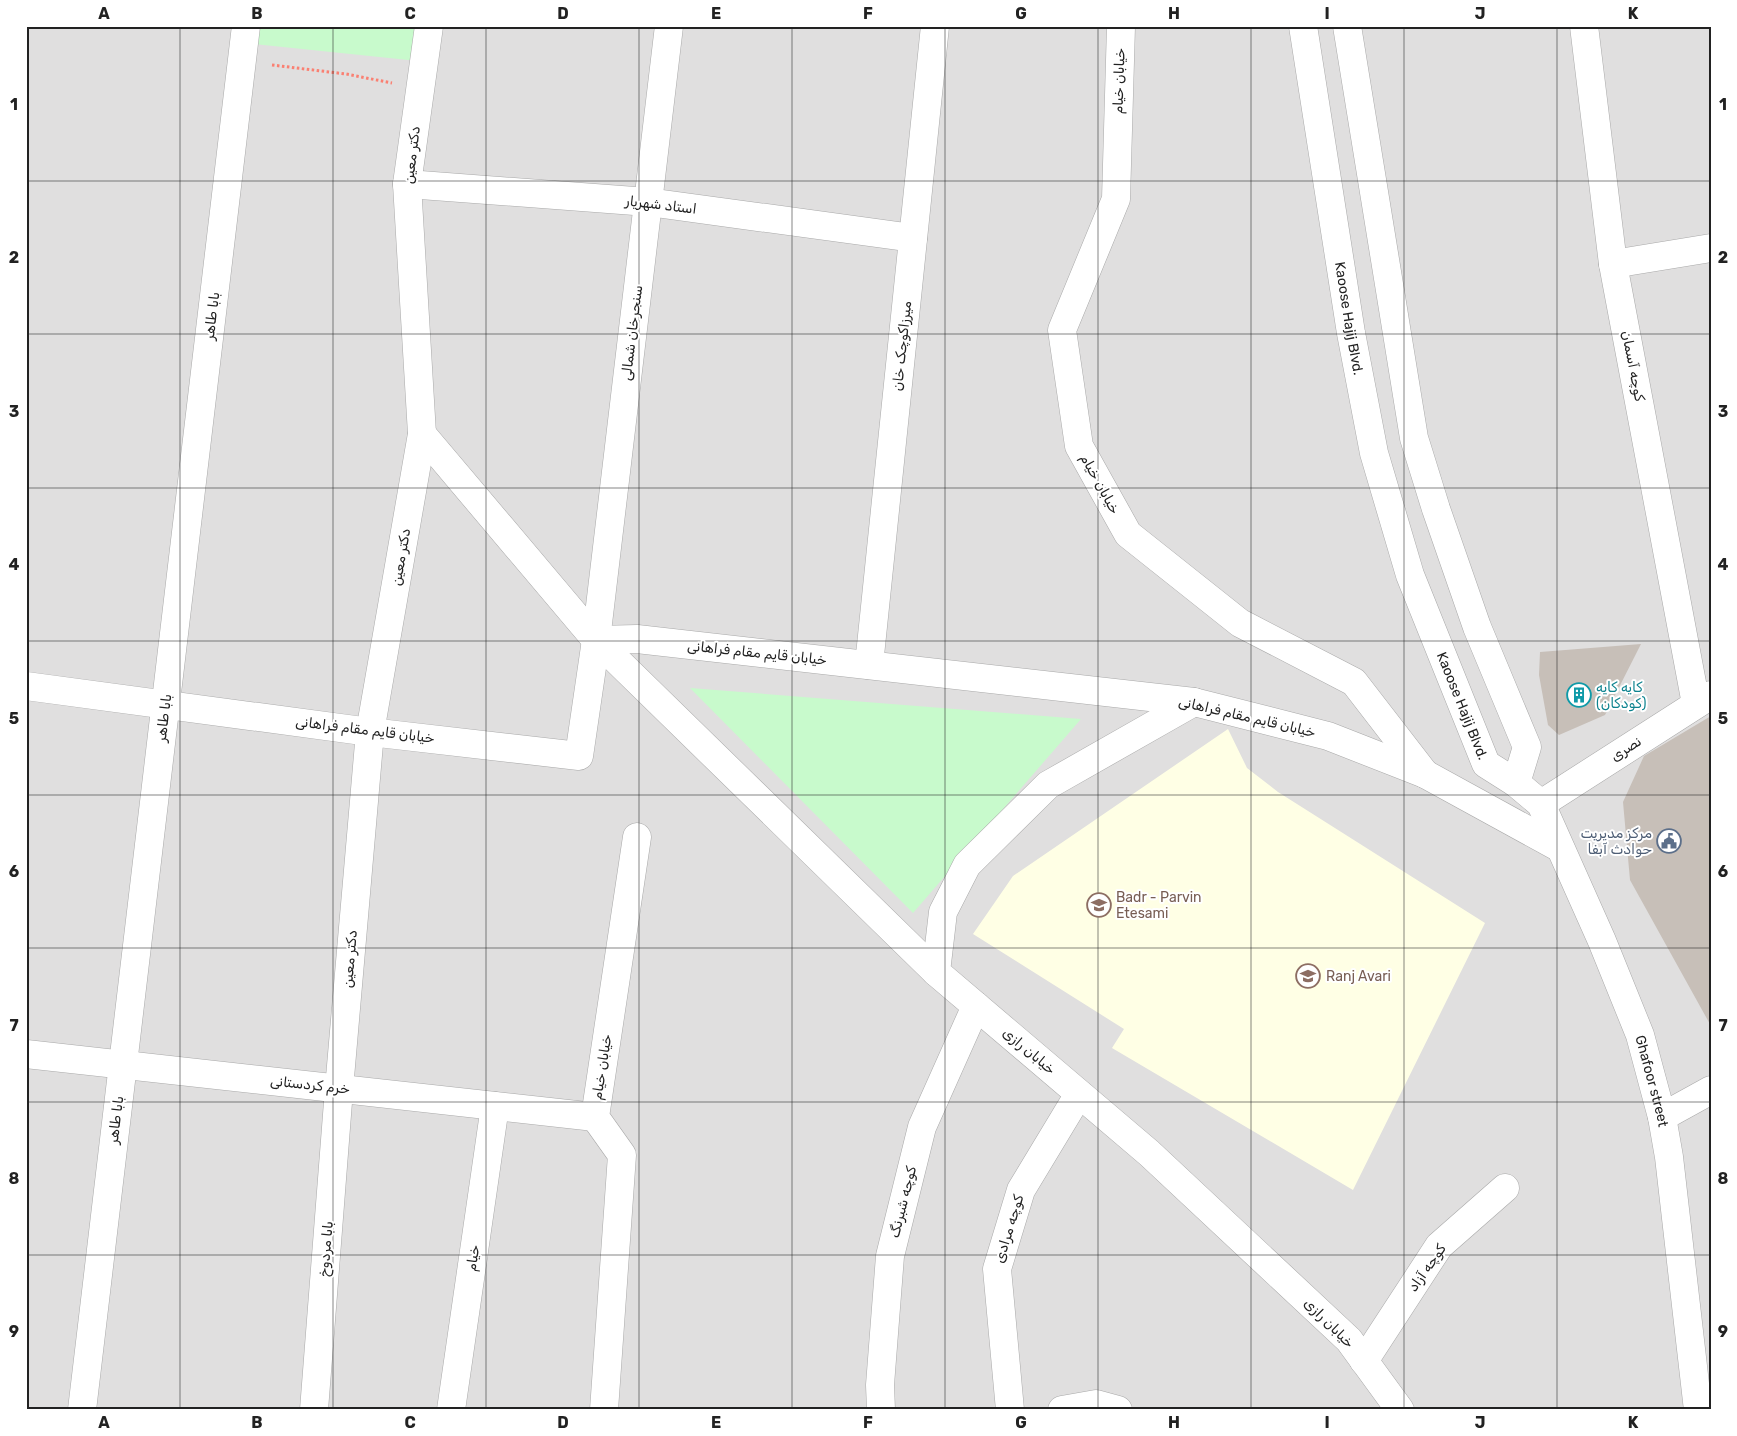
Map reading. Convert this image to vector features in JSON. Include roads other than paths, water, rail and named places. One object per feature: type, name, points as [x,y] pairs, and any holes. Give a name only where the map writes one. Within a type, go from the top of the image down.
[{"type":"street","name":"بابا طاهر","points":[[82,1410],[246,26]]},
{"type":"street","name":"دکتر معین","points":[[339,1089],[370,732],[422,434],[407,184],[429,26]]},
{"type":"street","name":"سنجرخان شمالی","points":[[596,640],[668,26]]},
{"type":"street","name":"میرزاکوچک خان","points":[[869,665],[935,26]]},
{"type":"street","name":"خیابان خیام","points":[[1121,26],[1116,199],[1062,330],[1079,446],[1128,534],[1240,623],[1354,682],[1426,774]]},
{"type":"street","name":"Kaoose Hajij Blvd.","points":[[1303,26],[1351,333],[1374,453],[1410,575],[1486,764],[1516,783]]},
{"type":"street","points":[[1347,26],[1414,438],[1436,509],[1477,627],[1527,747],[1516,783]]},
{"type":"street","name":"کوچه آسمان","points":[[1584,26],[1613,264],[1704,699]]},
{"type":"street","name":"استاد شهریار","points":[[407,184],[648,202],[913,238]]},
{"type":"street","points":[[1613,264],[1711,248]]},
{"type":"street","name":"خیابان رازی","points":[[422,434],[596,640],[936,972],[1149,1153],[1349,1340],[1400,1410]]},
{"type":"street","name":"خیابان قایم مقام فراهانی","points":[[26,686],[370,732],[579,756],[596,640],[637,640],[1194,702],[1328,736],[1426,774],[1560,848]]},
{"type":"street","name":"نصری","points":[[1541,804],[1704,699]]},
{"type":"street","points":[[936,972],[943,912],[967,865],[1048,785],[1194,702]]},
{"type":"street","name":"Ghafoor street","points":[[1516,783],[1541,804],[1602,941],[1640,1035],[1662,1118],[1701,1393]]},
{"type":"street","name":"خیابان خیام","points":[[604,1410],[622,1155],[595,1117],[637,837]]},
{"type":"street","name":"کوچه شبرنگ","points":[[881,1410],[880,1385],[890,1256],[922,1127],[976,1006]]},
{"type":"street","name":"خرم کردستانی","points":[[26,1054],[595,1117]]},
{"type":"street","name":"بابا مردوخ","points":[[314,1410],[339,1089]]},
{"type":"street","points":[[1662,1118],[1711,1090]]},
{"type":"street","name":"کوچه مرادی","points":[[1010,1410],[997,1268],[1021,1190],[1079,1094]]},
{"type":"street","name":"خیام","points":[[451,1410],[496,1106]]},
{"type":"street","name":"کوچه آزاد","points":[[1364,1361],[1439,1246],[1505,1188]]},
{"type":"street","points":[[1062,1410],[1096,1404],[1118,1410]]},
{"type":"place","name":"کایه کایه (کودکان)","points":[[1579,695]]},
{"type":"place","name":"مرکز مدیریت حوادث آبفا","points":[[1669,841]]},
{"type":"place","name":"Badr - Parvin Etesami","points":[[1099,905]]},
{"type":"place","name":"Ranj Avari","points":[[1308,976]]}]
